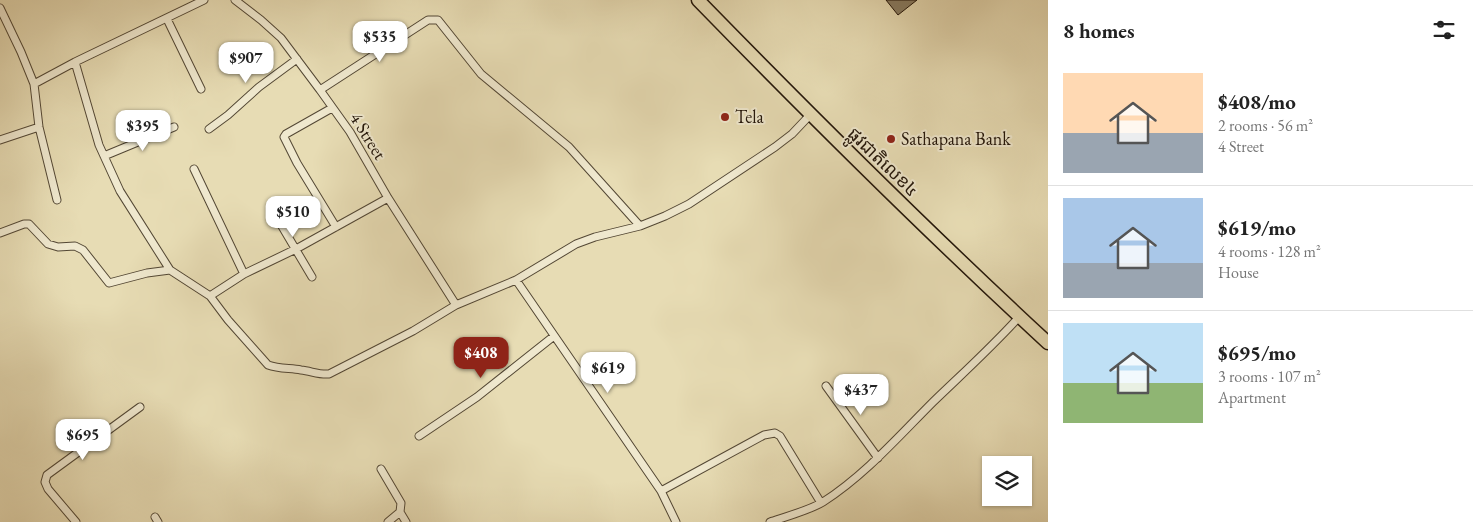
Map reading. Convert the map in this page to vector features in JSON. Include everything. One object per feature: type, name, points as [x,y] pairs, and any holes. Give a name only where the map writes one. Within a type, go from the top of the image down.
[{"type":"highway","name":"ផ្លូវជាតិលេខ៤","points":[[698,0],[810,115],[932,235],[1048,343]]},
{"type":"street","points":[[34,84],[75,62],[204,0]]},
{"type":"street","name":"4 Street","points":[[235,0],[281,38],[320,90],[354,138],[388,198],[456,305]]},
{"type":"street","points":[[0,8],[34,84],[39,127],[57,200]]},
{"type":"street","points":[[167,19],[201,89]]},
{"type":"street","points":[[320,90],[428,20],[438,20],[481,74],[569,147],[640,226]]},
{"type":"street","points":[[209,129],[228,115],[259,87],[297,60]]},
{"type":"street","points":[[75,62],[104,156],[120,191],[170,270],[210,296],[234,327],[268,365],[275,368],[302,370],[320,375],[329,374],[456,305],[516,280],[576,244],[595,237],[640,226],[689,204],[750,165],[792,134],[810,115]]},
{"type":"street","points":[[332,108],[286,134],[284,137],[297,163],[336,227]]},
{"type":"street","points":[[0,140],[39,127]]},
{"type":"street","points":[[104,156],[174,127]]},
{"type":"street","points":[[194,169],[244,274]]},
{"type":"street","points":[[210,296],[244,274],[296,249],[388,198]]},
{"type":"street","points":[[280,223],[312,277]]},
{"type":"street","points":[[1,230],[29,224],[48,244],[58,247],[79,247],[110,283],[147,273],[170,270]]},
{"type":"street","points":[[516,280],[661,491],[676,522]]},
{"type":"street","points":[[770,522],[822,504],[878,458],[1001,338],[1019,317]]},
{"type":"street","points":[[419,436],[477,396],[554,336]]},
{"type":"street","points":[[826,386],[878,458]]},
{"type":"street","points":[[76,522],[48,488],[45,482],[47,475],[140,408]]},
{"type":"street","points":[[661,491],[764,435],[775,433],[780,436],[822,504]]},
{"type":"street","points":[[381,469],[402,504],[400,512],[388,522]]},
{"type":"street","points":[[400,512],[406,522]]},
{"type":"building","points":[[886,0],[917,0],[898,15]]},
{"type":"place","name":"Tela","points":[[725,117]]},
{"type":"place","name":"Sathapana Bank","points":[[891,139]]}]
